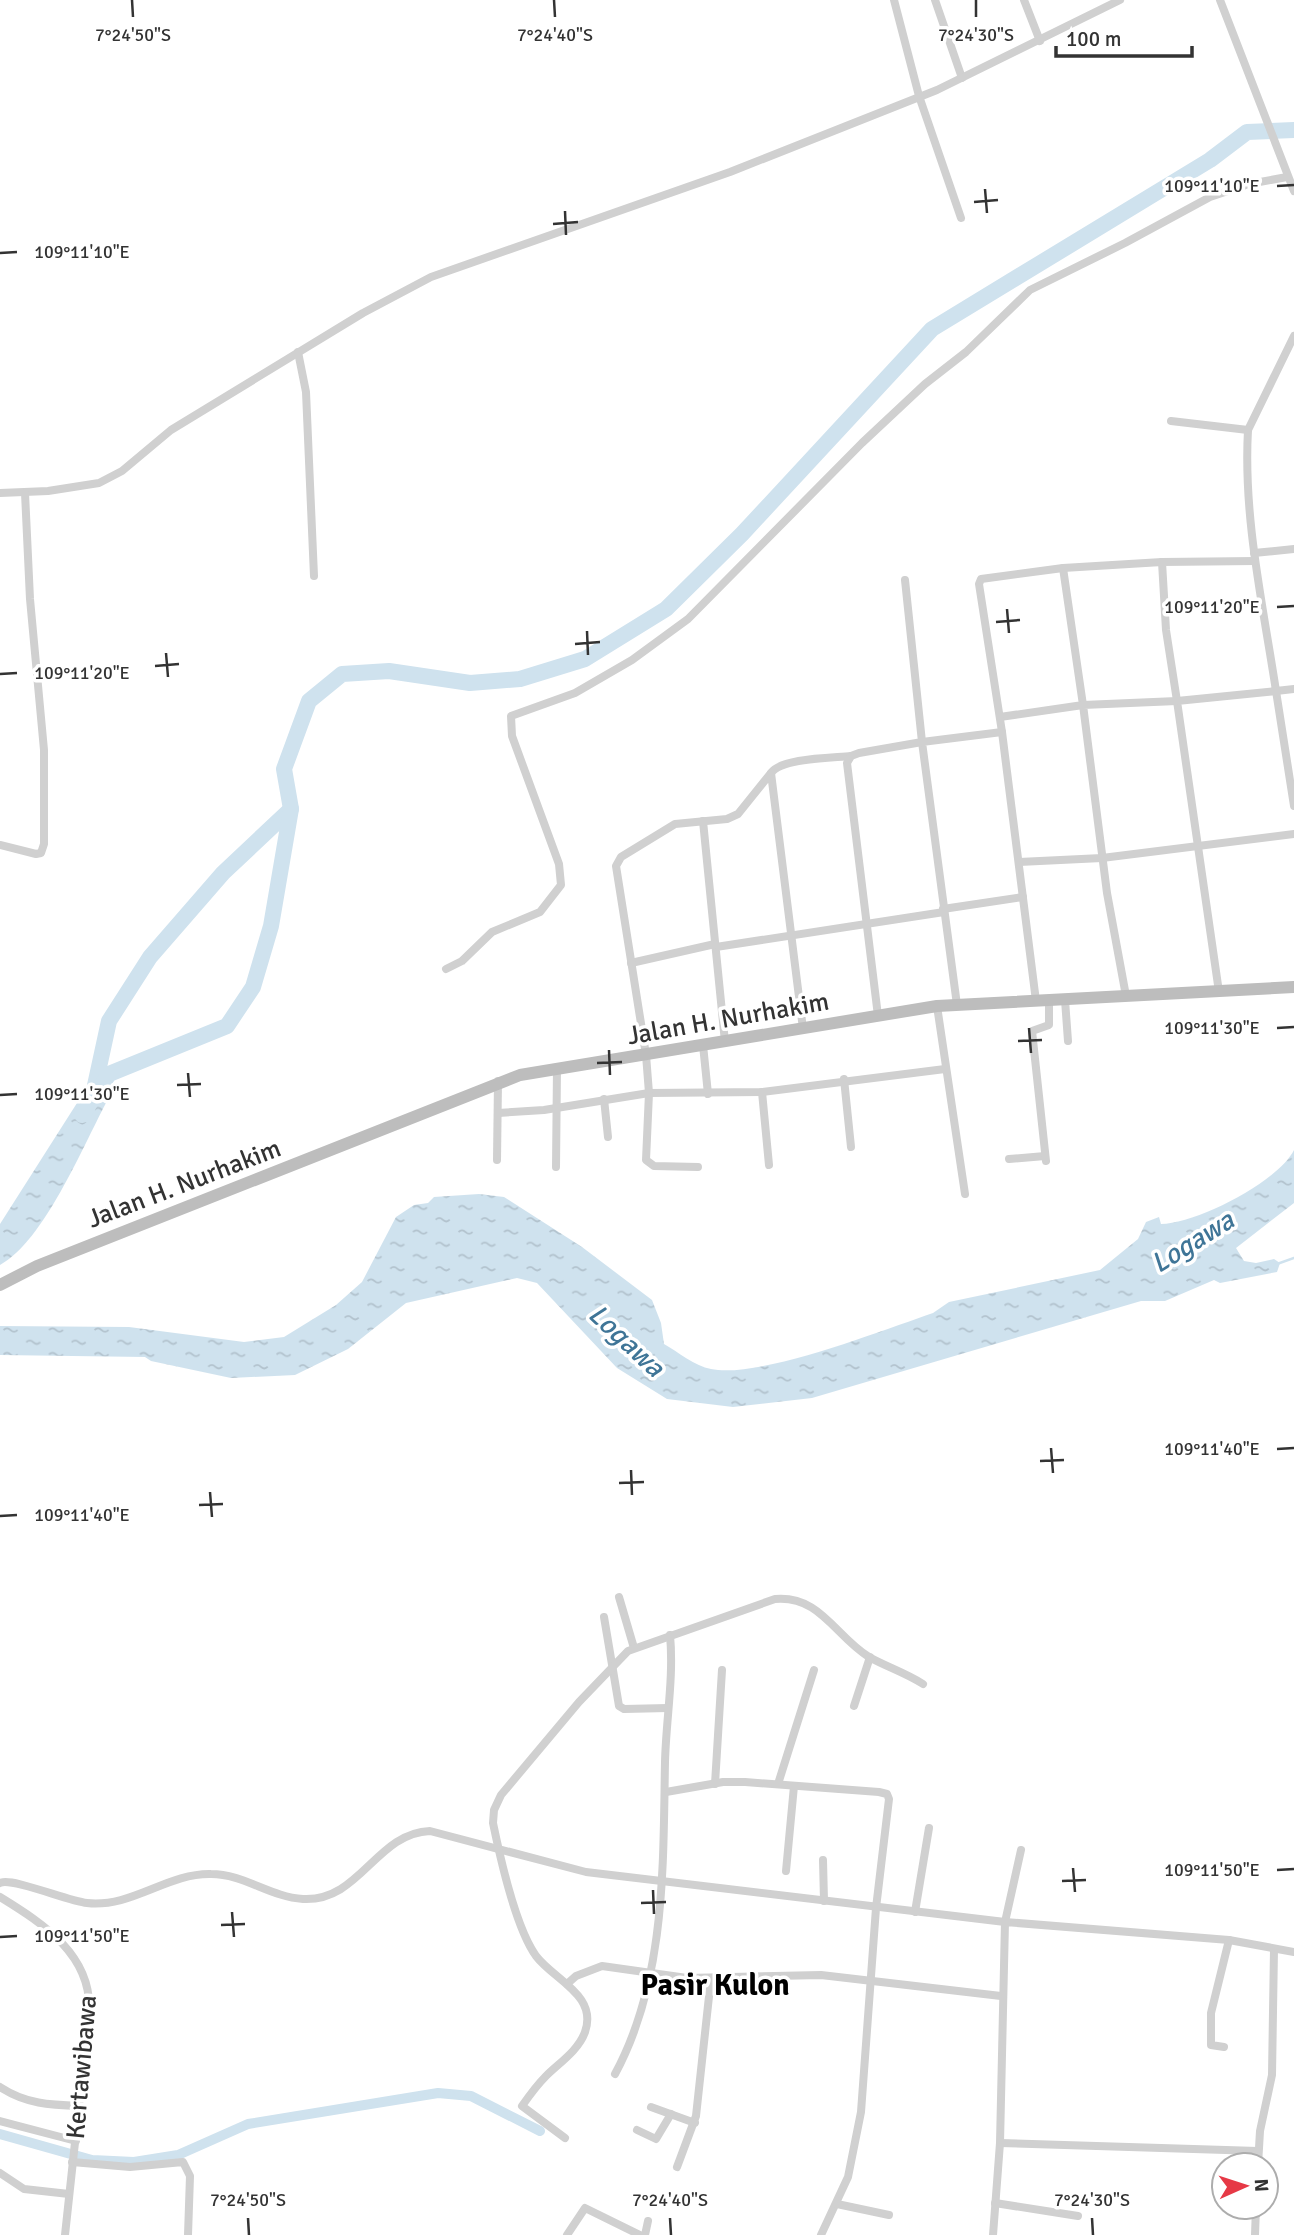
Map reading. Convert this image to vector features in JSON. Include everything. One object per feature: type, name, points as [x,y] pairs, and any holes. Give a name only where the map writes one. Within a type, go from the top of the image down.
[{"type":"main road","name":"Jalan H. Nurhakim","points":[[0,1284],[37,1265],[498,1081],[557,1068],[937,1006],[1294,987]]},
{"type":"street","points":[[894,0],[919,96],[961,218]]},
{"type":"street","points":[[935,0],[962,78]]},
{"type":"street","points":[[1024,0],[1040,41]]},
{"type":"street","points":[[1220,0],[1294,191]]},
{"type":"street","points":[[0,493],[24,493],[99,483],[122,471],[171,430],[298,352],[431,277],[730,172],[962,78],[1118,1]]},
{"type":"street","points":[[446,969],[462,961],[492,932],[540,912],[561,885],[559,864],[512,736],[511,716],[575,693],[632,660],[688,619],[925,384],[966,352],[1038,285],[1125,243],[1210,197],[1249,184],[1287,177]]},
{"type":"street","points":[[1294,336],[1248,430],[1248,492],[1255,557],[1294,806]]},
{"type":"street","points":[[298,352],[306,392],[314,576]]},
{"type":"street","points":[[1171,421],[1248,430]]},
{"type":"street","points":[[0,845],[36,854],[41,853],[44,845],[44,750],[30,599],[24,493]]},
{"type":"street","points":[[1009,1159],[1045,1158],[1032,1031],[1049,1025],[1023,897],[980,581],[1063,568],[1255,557],[1294,549]]},
{"type":"street","points":[[1163,562],[1166,630],[1219,992]]},
{"type":"street","points":[[1063,568],[1102,858],[1126,996]]},
{"type":"street","points":[[905,580],[922,742],[957,1005]]},
{"type":"street","points":[[1000,716],[1083,705],[1177,701],[1294,689]]},
{"type":"street","points":[[698,1167],[654,1167],[648,1163],[645,1155],[649,1093],[646,1055],[616,872],[617,861],[675,824],[727,819],[738,814],[777,767],[799,761],[850,756],[922,742],[1002,732]]},
{"type":"street","points":[[850,756],[847,763],[850,805],[878,1016]]},
{"type":"street","points":[[771,773],[803,1029]]},
{"type":"street","points":[[703,821],[725,1042]]},
{"type":"street","points":[[1019,862],[1102,858],[1294,834]]},
{"type":"street","points":[[631,962],[1023,897]]},
{"type":"street","points":[[1065,1000],[1068,1041]]},
{"type":"street","points":[[937,1006],[965,1194]]},
{"type":"street","points":[[703,1045],[709,1094]]},
{"type":"street","points":[[556,1167],[557,1068]]},
{"type":"street","points":[[498,1113],[649,1093],[762,1092],[844,1079],[891,1077],[945,1069]]},
{"type":"street","points":[[844,1079],[851,1147]]},
{"type":"street","points":[[497,1160],[498,1081]]},
{"type":"street","points":[[762,1092],[769,1165]]},
{"type":"street","points":[[604,1099],[608,1137]]},
{"type":"street","points":[[619,1597],[634,1648]]},
{"type":"street","points":[[565,2138],[523,2106],[544,2077],[573,2051],[586,2030],[586,2011],[571,1980],[532,1949],[493,1815],[501,1795],[634,1648],[671,1638],[775,1599],[799,1600],[812,1605],[868,1661],[923,1684]]},
{"type":"street","points":[[604,1617],[612,1673],[621,1708],[668,1708]]},
{"type":"street","points":[[615,2074],[635,2031],[649,1973],[664,1883],[671,1638]]},
{"type":"street","points":[[853,1706],[868,1661]]},
{"type":"street","points":[[715,1784],[722,1713],[722,1670]]},
{"type":"street","points":[[778,1784],[814,1670]]},
{"type":"street","points":[[666,1792],[715,1784],[778,1784],[887,1794],[885,1841],[876,1908],[873,1979],[855,2147],[836,2204],[821,2235]]},
{"type":"street","points":[[786,1871],[794,1786]]},
{"type":"street","points":[[915,1912],[929,1828]]},
{"type":"street","points":[[0,1883],[19,1883],[63,1900],[102,1904],[134,1897],[189,1875],[211,1874],[228,1876],[280,1896],[319,1898],[338,1892],[356,1880],[406,1834],[442,1832],[586,1872],[664,1883],[1004,1922],[1229,1940],[1294,1952]]},
{"type":"street","points":[[993,2235],[1000,2143],[1004,1922],[1021,1850]]},
{"type":"street","points":[[824,1860],[824,1901]]},
{"type":"street","name":"Kertawibawa","points":[[0,1897],[33,1917],[73,1954],[88,1983],[90,1997],[80,2108],[65,2235]]},
{"type":"street","points":[[1224,2047],[1211,2045],[1211,2013],[1229,1940]]},
{"type":"street","points":[[1000,2143],[1258,2151],[1271,2088],[1274,1949]]},
{"type":"street","points":[[571,1980],[602,1966],[711,1978],[809,1975],[873,1979],[1001,1996]]},
{"type":"street","points":[[677,2167],[695,2123],[705,2055],[711,1978]]},
{"type":"street","points":[[0,2087],[25,2101],[80,2108]]},
{"type":"street","points":[[651,2107],[695,2123]]},
{"type":"street","points":[[637,2130],[656,2139],[671,2114]]},
{"type":"street","points":[[0,2121],[75,2143]]},
{"type":"street","points":[[72,2161],[130,2167],[183,2162],[190,2176],[188,2235]]},
{"type":"street","points":[[0,2173],[24,2189],[69,2194]]},
{"type":"street","points":[[995,2203],[1078,2216]]},
{"type":"street","points":[[836,2204],[889,2215]]},
{"type":"street","points":[[567,2235],[580,2209],[584,2208],[642,2235],[648,2221]]},
{"type":"water","points":[[84,1092],[106,1103],[47,1215],[32,1236],[0,1265],[0,1224]]},
{"type":"water","name":"Logawa","points":[[1294,1150],[1294,1203],[1236,1248],[1244,1261],[1256,1263],[1274,1259],[1280,1263],[1277,1272],[1220,1283],[1214,1280],[1165,1301],[1141,1301],[812,1398],[733,1407],[667,1399],[617,1368],[537,1283],[517,1278],[406,1303],[348,1349],[295,1375],[231,1378],[151,1361],[145,1357],[0,1355],[0,1326],[129,1327],[244,1342],[284,1337],[336,1305],[362,1282],[396,1217],[414,1205],[428,1203],[434,1197],[479,1194],[504,1197],[582,1247],[652,1300],[661,1323],[664,1344],[699,1365],[711,1369],[759,1367],[853,1341],[933,1313],[949,1302],[1100,1270],[1138,1239],[1146,1222],[1159,1217],[1161,1224],[1176,1222],[1235,1199],[1271,1175]]},
{"type":"waterway","points":[[82,1115],[109,1074],[227,1026],[253,987],[271,926],[291,809],[284,769],[309,701],[342,674],[389,671],[470,683],[520,679],[585,659],[666,609],[742,534],[932,329],[1210,160],[1247,132],[1294,130]]},
{"type":"waterway","points":[[94,1090],[109,1021],[150,957],[223,873],[291,809]]},
{"type":"waterway","points":[[1277,1264],[1294,1258]]},
{"type":"waterway","points":[[0,2134],[92,2160],[134,2162],[178,2155],[248,2124],[438,2093],[471,2096],[540,2131]]},
{"type":"district","name":"Pasir Kulon","points":[[715,1985]]}]
